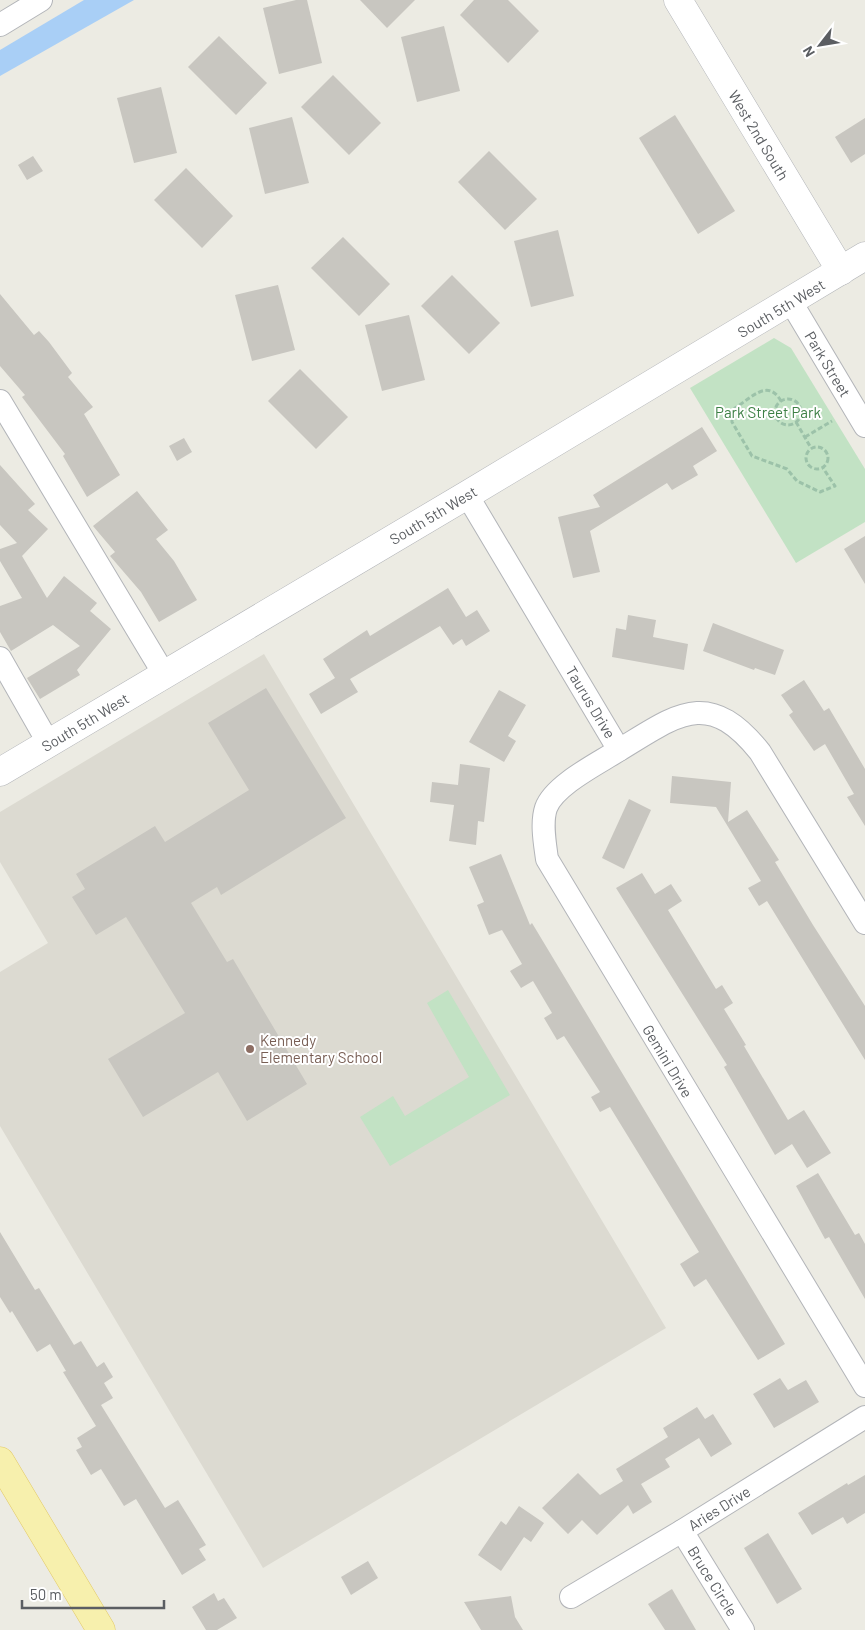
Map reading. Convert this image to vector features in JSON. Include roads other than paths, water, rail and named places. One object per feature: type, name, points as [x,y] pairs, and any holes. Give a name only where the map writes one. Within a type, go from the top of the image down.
[{"type":"main road","points":[[0,1461],[102,1630]]},
{"type":"street","points":[[0,25],[41,0]]},
{"type":"street","name":"West 2nd South","points":[[678,0],[841,271]]},
{"type":"street","name":"South 5th West","points":[[0,772],[467,496],[865,256]]},
{"type":"street","name":"Park Street","points":[[791,302],[865,426]]},
{"type":"street","points":[[0,401],[8,434],[164,674]]},
{"type":"street","name":"Taurus Drive","points":[[467,496],[619,750],[671,719],[695,711],[708,713],[744,732],[760,752],[865,923]]},
{"type":"street","points":[[0,658],[49,744]]},
{"type":"street","name":"Gemini Drive","points":[[619,750],[558,790],[550,800],[545,816],[547,859],[865,1386]]},
{"type":"street","name":"Aries Drive","points":[[570,1597],[682,1531],[865,1417]]},
{"type":"street","name":"Bruce Circle","points":[[682,1531],[743,1630]]},
{"type":"water","points":[[84,0],[134,0],[0,76],[0,50]]},
{"type":"place","name":"Kennedy Elementary School","points":[[250,1049]]},
{"type":"park label","name":"Park Street Park","points":[[768,412]]}]
